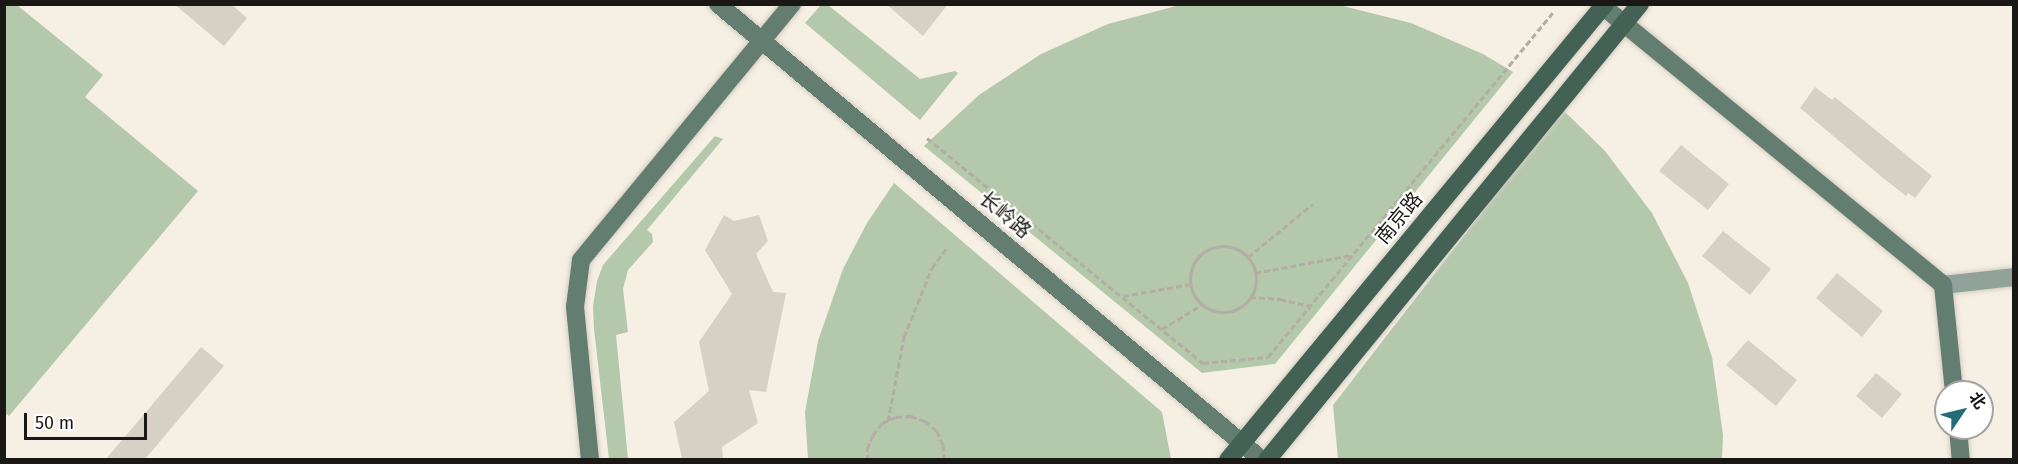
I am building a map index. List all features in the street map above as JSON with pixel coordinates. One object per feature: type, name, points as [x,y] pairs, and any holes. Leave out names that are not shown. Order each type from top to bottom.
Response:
[{"type":"main road","points":[[1267,459],[1640,4]]},
{"type":"main road","name":"南京路","points":[[1228,459],[1602,5]]},
{"type":"street","name":"长岭路","points":[[718,4],[1262,459]]},
{"type":"street","points":[[590,459],[576,307],[581,260],[792,4]]},
{"type":"street","points":[[1602,5],[1943,285],[1953,380]]},
{"type":"street","points":[[1943,285],[2013,278]]},
{"type":"street","points":[[1959,440],[1961,459]]},
{"type":"path","points":[[927,138],[1203,363],[1268,357],[1553,12]]},
{"type":"path","points":[[1248,257],[1313,204]]},
{"type":"path","points":[[888,421],[904,337],[932,268],[948,246]]},
{"type":"path","points":[[1226,246],[1238,249],[1248,257],[1255,273],[1256,282],[1250,297],[1234,310],[1221,312],[1203,304],[1198,300],[1191,284],[1194,264],[1202,254],[1213,247],[1226,246]]},
{"type":"path","points":[[1255,273],[1353,254]]},
{"type":"path","points":[[1123,296],[1191,284]]},
{"type":"path","points":[[1250,297],[1280,299],[1310,306]]},
{"type":"path","points":[[1162,329],[1203,304]]},
{"type":"path","points":[[868,459],[867,449],[873,435],[888,421],[896,417],[911,416],[926,421],[937,431],[943,445],[944,459]]},
{"type":"green space","points":[[4,5],[17,5],[103,75],[85,97],[198,191],[9,416],[4,412]]},
{"type":"green space","points":[[821,5],[828,5],[920,79],[955,71],[958,73],[920,120],[805,23]]},
{"type":"green space","points":[[1180,5],[1339,5],[1411,23],[1483,54],[1513,72],[1275,364],[1202,373],[924,146],[979,95],[1041,54],[1108,24]]},
{"type":"green space","points":[[1562,109],[1605,151],[1652,213],[1688,283],[1712,357],[1723,435],[1722,459],[1338,459],[1333,405]]},
{"type":"green space","points":[[715,136],[723,139],[647,230],[652,234],[653,242],[628,270],[623,289],[628,332],[616,335],[628,459],[609,459],[594,329],[593,306],[597,281],[603,265]]},
{"type":"green space","points":[[894,183],[1162,412],[1171,459],[808,459],[805,412],[818,341],[843,269],[867,223]]},
{"type":"building","points":[[174,4],[231,4],[247,18],[224,46]]},
{"type":"building","points":[[886,4],[948,4],[923,36]]},
{"type":"building","points":[[1815,87],[1832,100],[1835,97],[1932,176],[1915,198],[1908,193],[1906,196],[1883,178],[1800,108]]},
{"type":"building","points":[[1681,145],[1729,184],[1708,210],[1659,171]]},
{"type":"building","points":[[724,215],[734,221],[759,215],[768,241],[756,254],[773,292],[786,293],[766,392],[749,390],[758,423],[722,447],[723,459],[682,459],[674,422],[709,391],[699,342],[732,294],[705,250]]},
{"type":"building","points":[[1723,231],[1771,269],[1750,295],[1702,256]]},
{"type":"building","points":[[1837,273],[1883,311],[1862,337],[1816,298]]},
{"type":"building","points":[[1748,340],[1797,380],[1776,406],[1726,365]]},
{"type":"building","points":[[201,347],[224,366],[145,459],[106,459]]},
{"type":"building","points":[[1876,373],[1902,394],[1882,418],[1856,396]]}]
